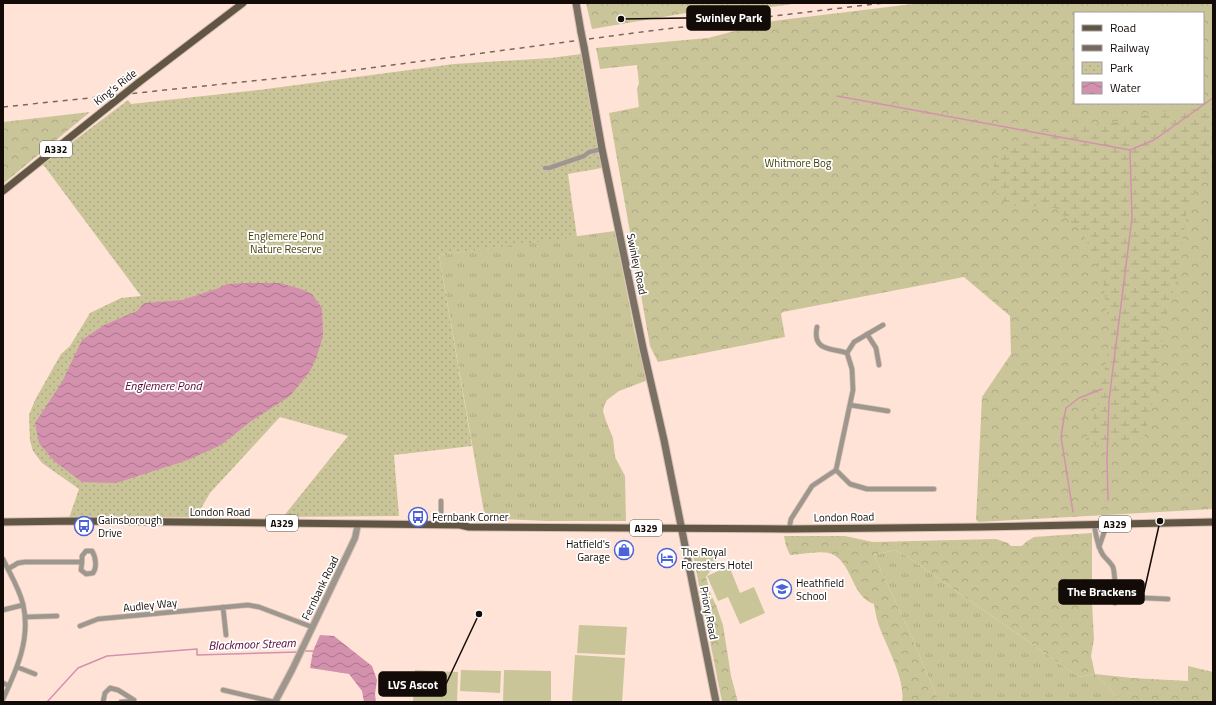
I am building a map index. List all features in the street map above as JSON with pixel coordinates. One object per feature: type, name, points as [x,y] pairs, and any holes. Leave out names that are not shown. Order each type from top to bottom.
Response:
[{"type":"main road","name":"King's Ride","points":[[3,191],[138,83],[243,3]]},
{"type":"main road","name":"Swinley Road","points":[[576,3],[602,149],[644,355],[664,440],[682,528]]},
{"type":"main road","name":"London Road","points":[[3,522],[78,521],[441,524],[476,526],[789,529],[1213,522]]},
{"type":"main road","name":"Priory Road","points":[[682,528],[716,702]]},
{"type":"street","points":[[545,168],[584,156],[589,152],[602,149]]},
{"type":"street","points":[[789,529],[791,519],[812,486],[836,470],[854,381],[847,353],[854,342],[883,325]]},
{"type":"street","points":[[817,327],[815,334],[821,346],[830,350],[847,353]]},
{"type":"street","points":[[867,334],[876,348],[879,365]]},
{"type":"street","points":[[850,405],[888,412]]},
{"type":"street","points":[[836,470],[850,484],[867,489],[934,489]]},
{"type":"street","points":[[441,501],[441,524]]},
{"type":"street","name":"Fernbank Road","points":[[274,702],[292,670],[355,538],[358,524]]},
{"type":"street","points":[[1094,524],[1099,548],[1113,566],[1117,593],[1115,603]]},
{"type":"street","points":[[1099,548],[1107,524]]},
{"type":"street","points":[[86,551],[92,551],[95,555],[95,571],[93,573],[86,574],[81,570],[82,562],[82,556],[86,551]]},
{"type":"street","points":[[3,559],[17,588],[23,605],[25,617],[23,649],[3,699]]},
{"type":"street","points":[[8,569],[20,563],[82,562]]},
{"type":"street","points":[[1117,593],[1121,597],[1168,599]]},
{"type":"street","points":[[3,610],[23,605]]},
{"type":"street","name":"Audley Way","points":[[80,626],[98,619],[248,605],[255,606],[312,627]]},
{"type":"street","points":[[223,607],[226,635]]},
{"type":"street","points":[[25,617],[57,616]]},
{"type":"street","points":[[17,667],[35,674]]},
{"type":"street","points":[[3,683],[9,686]]},
{"type":"street","points":[[103,702],[105,693],[110,688],[118,690],[135,701]]},
{"type":"street","points":[[223,690],[274,702]]},
{"type":"street","points":[[120,702],[135,701]]},
{"type":"green space","points":[[586,3],[800,3],[764,8],[728,6],[592,29]]},
{"type":"green space","name":"Whitmore Bog","points":[[921,3],[1213,3],[1213,509],[979,522],[976,520],[982,397],[1011,354],[1010,316],[964,277],[783,312],[781,314],[785,337],[658,362],[650,346],[609,113],[639,107],[637,65],[600,69],[596,48],[708,38],[773,21]]},
{"type":"green space","name":"Englemere Pond Nature Reserve","points":[[581,54],[602,168],[568,174],[577,237],[439,255],[472,446],[394,455],[399,516],[283,517],[348,436],[280,417],[210,493],[196,517],[69,518],[79,489],[42,463],[33,451],[30,441],[29,415],[35,400],[61,354],[70,346],[90,313],[121,298],[141,296],[42,165],[128,100],[131,104],[259,90],[454,64],[551,58]]},
{"type":"green space","points":[[1213,108],[1213,166],[1188,204],[1177,277],[1163,329],[1160,372],[1144,438],[1110,445],[1084,446],[1101,394],[1110,337],[1102,274],[1082,232],[1055,208],[1006,205],[988,184],[996,159],[1045,131],[1123,121],[1156,112]]},
{"type":"green space","points":[[90,112],[3,184],[3,122]]},
{"type":"green space","points":[[615,231],[635,334],[648,380],[619,391],[607,400],[603,411],[613,438],[615,457],[625,476],[626,521],[546,521],[485,518],[439,255]]},
{"type":"green space","points":[[1092,533],[1092,603],[1094,639],[1091,656],[1095,674],[1079,677],[908,557],[895,550],[874,555],[910,633],[939,702],[902,702],[901,683],[898,672],[878,623],[874,604],[861,595],[845,566],[834,555],[819,552],[790,555],[784,536],[845,536],[873,542],[996,539],[1008,543],[1011,546],[1022,546],[1034,537]]},
{"type":"green space","points":[[895,550],[908,557],[1079,677],[1095,674],[1122,702],[939,702],[910,633],[874,555]]},
{"type":"green space","points":[[708,553],[717,559],[716,563],[706,577],[711,595],[723,625],[731,676],[738,702],[722,702],[693,555]]},
{"type":"green space","points":[[729,566],[740,593],[754,587],[765,613],[740,624],[728,597],[718,601],[707,576]]},
{"type":"green space","points":[[579,625],[627,627],[625,655],[577,653]]},
{"type":"green space","points":[[575,655],[625,658],[622,702],[572,702]]},
{"type":"green space","points":[[1188,666],[1213,672],[1213,702],[1122,702],[1095,674],[1132,678],[1188,681]]},
{"type":"green space","points":[[415,670],[458,672],[457,702],[413,702]]},
{"type":"green space","points":[[461,670],[501,671],[500,693],[460,691]]},
{"type":"green space","points":[[504,670],[551,671],[551,702],[503,702]]},
{"type":"water","name":"Englemere Pond","points":[[280,283],[301,289],[312,294],[322,308],[323,336],[316,359],[310,371],[290,396],[250,422],[221,445],[188,460],[116,483],[82,482],[54,461],[39,443],[35,423],[62,382],[82,340],[104,325],[137,311],[144,303],[182,300],[227,284]]},
{"type":"water","points":[[320,635],[334,636],[372,666],[377,680],[375,694],[376,702],[364,702],[362,691],[349,674],[310,668],[313,651]]},
{"type":"waterway","points":[[837,96],[1130,150],[1154,140],[1213,98]]},
{"type":"waterway","points":[[1108,500],[1107,458],[1109,400],[1132,218],[1130,151]]},
{"type":"waterway","points":[[1073,512],[1061,437],[1066,408],[1079,398],[1102,389]]},
{"type":"waterway","name":"Blackmoor Stream","points":[[47,702],[78,668],[107,656],[197,649],[197,655],[298,652]]},
{"type":"waterway","name":"Blackmoor Stream","points":[[304,651],[313,651]]},
{"type":"railway","points":[[3,107],[347,71],[649,31],[883,3]]},
{"type":"place","name":"Swinley Park","points":[[621,19]]},
{"type":"place","name":"Fernbank Corner","points":[[418,517]]},
{"type":"place","name":"The Brackens","points":[[1160,521]]},
{"type":"place","name":"Gainsborough Drive","points":[[84,526]]},
{"type":"place","name":"Hatfield's Garage","points":[[624,550]]},
{"type":"place","name":"The Royal Foresters Hotel","points":[[667,558]]},
{"type":"place","name":"Heathfield School","points":[[782,589]]},
{"type":"place","name":"LVS Ascot","points":[[479,614]]}]
